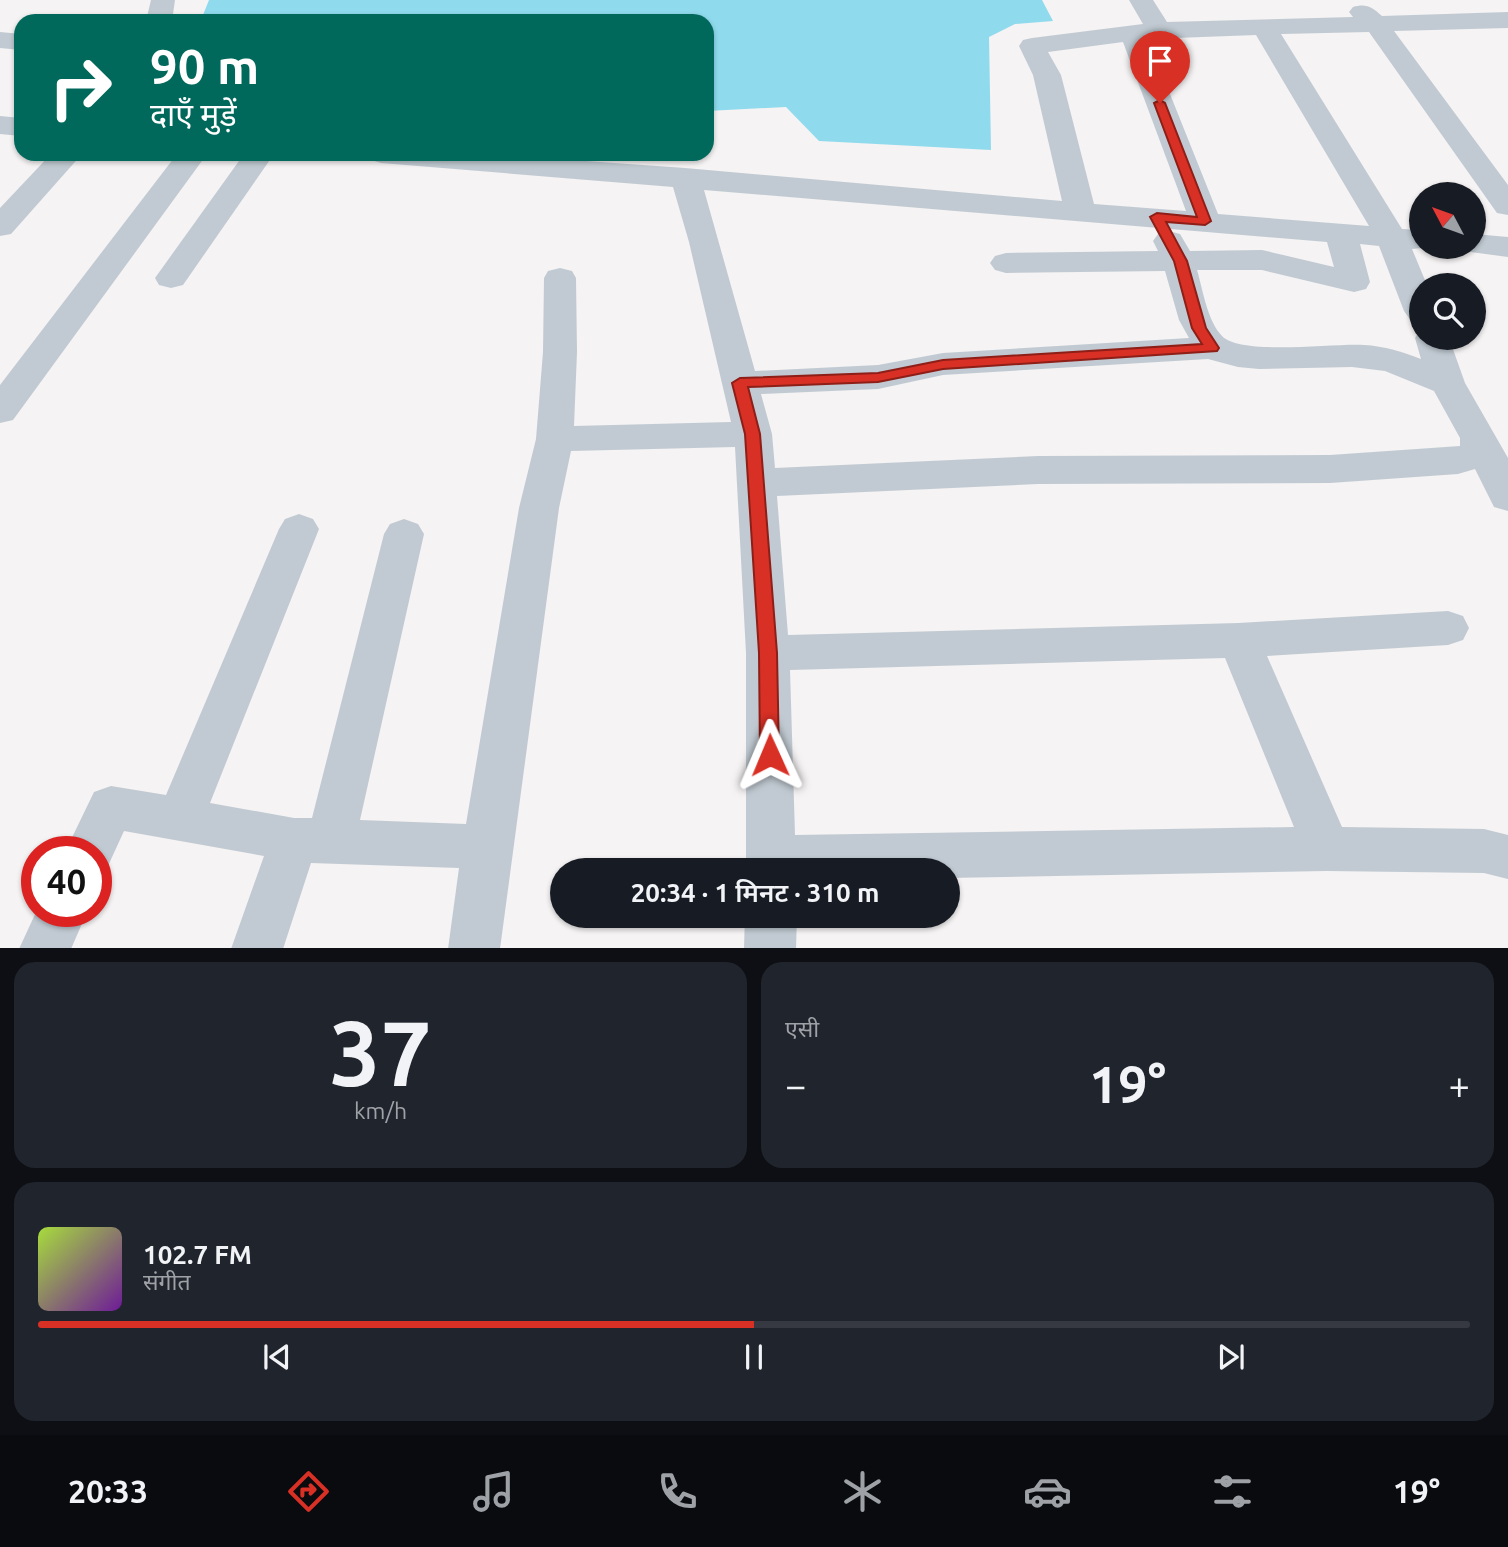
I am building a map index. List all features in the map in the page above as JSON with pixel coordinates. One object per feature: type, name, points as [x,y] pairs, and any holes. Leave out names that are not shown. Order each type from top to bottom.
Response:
[{"type":"street","points":[[1141,0],[1146,31],[1205,221]]},
{"type":"street","points":[[1204,0],[1224,29]]},
{"type":"street","points":[[1352,0],[1377,25],[1508,206]]},
{"type":"street","points":[[1080,211],[1047,75],[1032,46],[1146,31],[1377,25],[1497,27]]},
{"type":"street","points":[[1265,29],[1406,238],[1412,273]]},
{"type":"street","points":[[4,218],[60,161]]},
{"type":"street","points":[[0,411],[187,161]]},
{"type":"street","points":[[171,278],[254,161]]},
{"type":"street","points":[[473,161],[1406,238]]},
{"type":"street","points":[[685,177],[705,242],[753,434],[768,653],[771,858]]},
{"type":"street","points":[[1157,217],[1180,261],[1199,328],[1212,348]]},
{"type":"street","points":[[1341,233],[1354,282]]},
{"type":"street","points":[[1486,245],[1508,247]]},
{"type":"street","points":[[1006,263],[1262,260],[1354,282],[1409,301]]},
{"type":"street","points":[[474,948],[539,508],[555,439],[560,352],[560,278]]},
{"type":"street","points":[[740,383],[878,377],[943,364],[1212,348],[1246,358],[1365,355],[1395,361],[1447,383]]},
{"type":"street","points":[[1436,350],[1447,383],[1479,438],[1508,497]]},
{"type":"street","points":[[555,439],[753,434]]},
{"type":"street","points":[[755,483],[1038,470],[1330,469],[1432,463],[1458,461],[1478,454],[1479,438]]},
{"type":"street","points":[[180,819],[299,529]]},
{"type":"street","points":[[257,948],[312,841],[404,534]]},
{"type":"street","points":[[768,653],[1239,640],[1448,628]]},
{"type":"street","points":[[1239,640],[1327,849]]},
{"type":"street","points":[[97,836],[111,807],[312,841],[487,847]]},
{"type":"street","points":[[960,859],[1327,849],[1484,851],[1508,857]]},
{"type":"street","points":[[45,948],[55,927]]},
{"type":"street","points":[[770,948],[771,928]]},
{"type":"water","points":[[209,0],[1042,0],[1053,21],[1015,24],[989,37],[991,150],[819,141],[786,107],[714,111],[714,14],[203,14]]},
{"type":"route","points":[[770,755],[768,653],[753,434],[740,383],[878,377],[943,364],[1212,348],[1199,328],[1180,261],[1157,217],[1205,221],[1160,103]]}]
